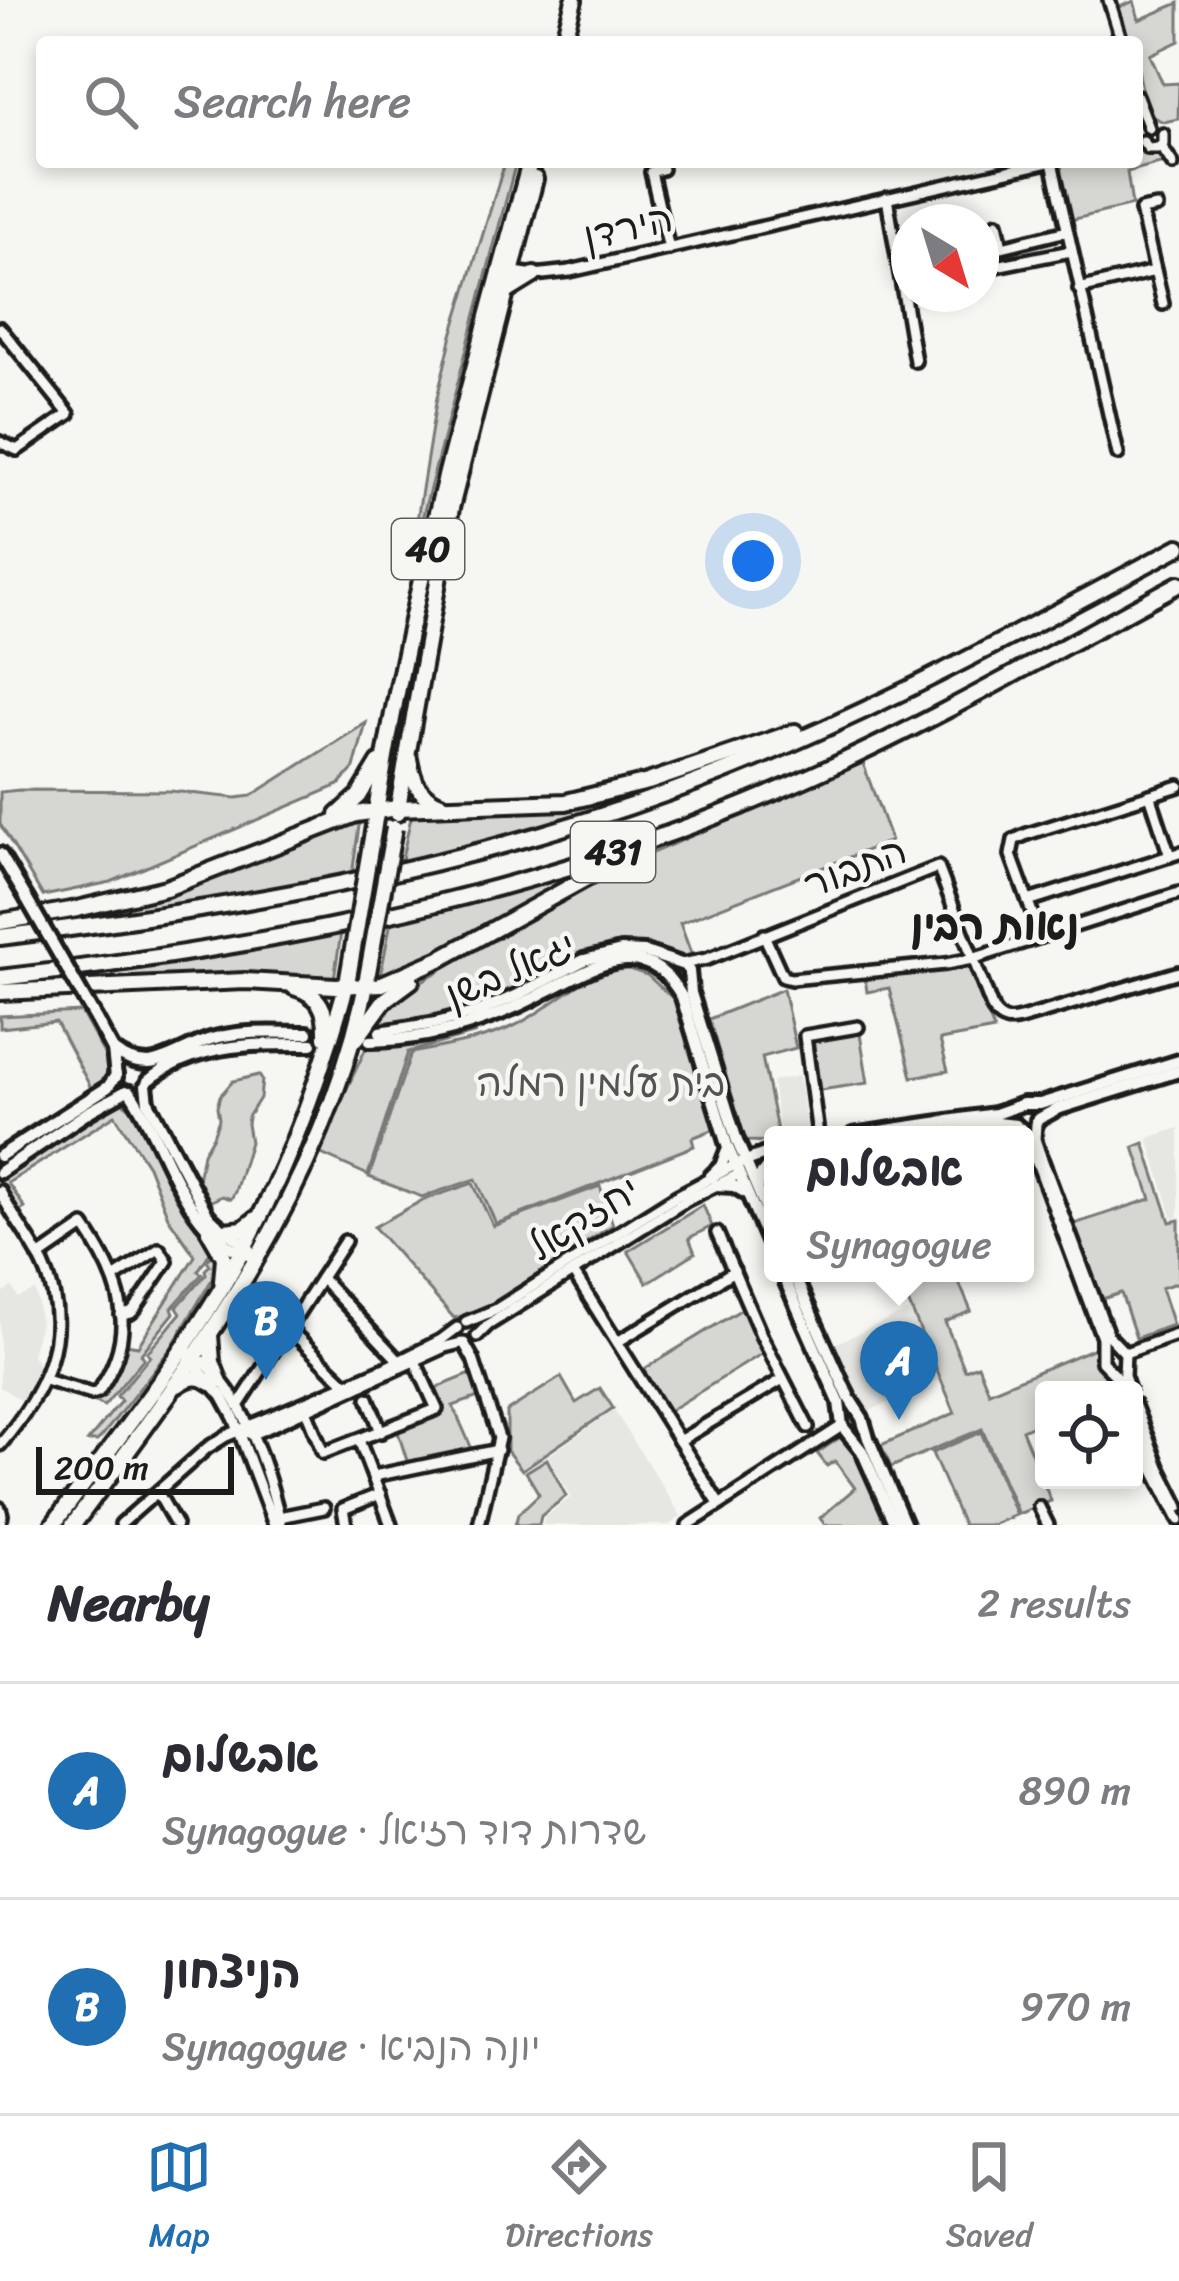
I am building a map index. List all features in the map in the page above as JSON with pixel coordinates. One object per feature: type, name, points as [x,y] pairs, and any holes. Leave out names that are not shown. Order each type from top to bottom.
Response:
[{"type":"highway","points":[[568,36],[577,0]]},
{"type":"highway","name":"40","points":[[53,1525],[210,1335],[295,1143],[324,1063],[347,982],[394,706],[434,520],[506,271],[529,168]]},
{"type":"highway","name":"40","points":[[73,1525],[174,1388],[219,1293],[307,1159],[348,1053],[366,982],[451,508],[506,271],[515,256],[537,168]]},
{"type":"highway","points":[[515,256],[535,275]]},
{"type":"highway","points":[[504,294],[535,275]]},
{"type":"highway","name":"431","points":[[0,937],[219,907],[438,863],[593,818],[754,759],[895,695],[1179,547]]},
{"type":"highway","name":"431","points":[[0,978],[218,949],[403,913],[606,855],[771,794],[895,736],[1179,584]]},
{"type":"highway","points":[[0,922],[148,893],[311,830],[376,811],[566,802],[614,791],[895,695]]},
{"type":"highway","points":[[311,830],[343,812],[367,786],[382,754],[394,706]]},
{"type":"highway","points":[[407,747],[413,779],[428,798],[449,806],[484,806]]},
{"type":"highway","points":[[0,992],[187,982],[382,984],[627,855],[771,794]]},
{"type":"highway","points":[[348,1053],[391,995],[490,931]]},
{"type":"highway","points":[[272,981],[303,990],[322,1004],[327,1021],[324,1063]]},
{"type":"highway","points":[[219,1293],[225,1261],[217,1231],[243,1229],[264,1211]]},
{"type":"highway","points":[[174,1388],[189,1378],[215,1381],[210,1335]]},
{"type":"main road","points":[[0,854],[113,1050],[118,1084],[128,1092],[196,1214],[248,1252]]},
{"type":"main road","name":"יגאל בשן","points":[[671,979],[644,962],[610,962],[479,1021],[392,1040],[375,1037],[476,1012],[609,952],[645,952],[685,970]]},
{"type":"main road","points":[[764,1212],[753,1194],[713,1181],[732,1142],[685,970],[670,969],[671,979],[685,1004],[732,1142],[753,1194],[764,1226]]},
{"type":"main road","points":[[0,1172],[90,1111],[139,1091],[176,1064],[218,1048],[310,1039],[223,1036],[143,1063],[113,1050]]},
{"type":"main road","points":[[0,1156],[106,1088],[121,1064],[129,1060]]},
{"type":"main road","points":[[914,1126],[1040,1104],[1179,1061]]},
{"type":"main road","points":[[143,1063],[148,1071],[148,1102],[217,1231]]},
{"type":"main road","points":[[1032,1126],[1057,1109],[1179,1071]]},
{"type":"main road","points":[[1023,1105],[1036,1111],[1036,1122]]},
{"type":"main road","points":[[1018,1126],[1013,1117],[1023,1105]]},
{"type":"main road","points":[[983,1126],[1018,1126]]},
{"type":"main road","points":[[732,1142],[746,1150],[764,1151]]},
{"type":"main road","points":[[742,1168],[764,1156]]},
{"type":"main road","points":[[742,1168],[764,1163]]},
{"type":"main road","points":[[753,1194],[764,1171]]},
{"type":"main road","points":[[786,1282],[844,1424],[862,1451],[895,1525]]},
{"type":"main road","points":[[798,1282],[905,1525]]},
{"type":"main road","points":[[844,1424],[850,1411],[860,1416]]},
{"type":"main road","points":[[844,1424],[858,1430],[860,1416]]},
{"type":"street","points":[[1109,0],[1120,36]]},
{"type":"street","points":[[1143,112],[1149,128]]},
{"type":"street","points":[[1143,144],[1148,148],[1179,127]]},
{"type":"street","points":[[1149,128],[1159,129],[1173,164]]},
{"type":"street","points":[[1143,134],[1149,128]]},
{"type":"street","name":"הירדן","points":[[506,271],[535,275],[570,271],[1023,168]]},
{"type":"street","points":[[1051,168],[1118,454]]},
{"type":"street","points":[[662,170],[651,172],[669,248]]},
{"type":"street","points":[[887,198],[915,361]]},
{"type":"street","points":[[1157,207],[1141,210],[1163,304]]},
{"type":"street","points":[[999,235],[1001,247],[1067,232]]},
{"type":"street","points":[[999,265],[1071,251]]},
{"type":"street","points":[[1079,289],[1155,271]]},
{"type":"street","points":[[0,328],[69,415],[17,450],[0,442]]},
{"type":"street","points":[[1041,937],[1011,855],[1017,838],[1179,786]]},
{"type":"street","points":[[1028,901],[1174,854],[1150,795]]},
{"type":"street","name":"התבור","points":[[685,970],[938,867],[994,1010],[1008,1022],[1179,972]]},
{"type":"street","points":[[764,934],[783,976],[791,979],[946,964],[1179,893]]},
{"type":"street","points":[[817,1126],[805,1036],[858,1027]]},
{"type":"street","points":[[1036,1122],[1039,1150],[1108,1335],[1124,1358],[1125,1381]]},
{"type":"street","points":[[1034,1159],[1102,1337],[1102,1362],[1118,1381]]},
{"type":"street","name":"יחזקאל","points":[[247,1430],[441,1340],[742,1168]]},
{"type":"street","points":[[1034,1176],[1041,1173]]},
{"type":"street","name":"יחזקאל","points":[[462,1343],[713,1181]]},
{"type":"street","points":[[0,1445],[32,1406],[45,1380],[55,1319],[50,1283],[39,1256],[2,1198]]},
{"type":"street","points":[[39,1256],[84,1226],[115,1276],[121,1315],[117,1357],[98,1392],[45,1380]]},
{"type":"street","points":[[717,1233],[808,1427]]},
{"type":"street","points":[[238,1406],[345,1241]]},
{"type":"street","points":[[115,1276],[160,1249],[167,1265],[135,1309],[121,1315]]},
{"type":"street","points":[[619,1341],[734,1271]]},
{"type":"street","points":[[573,1272],[718,1504]]},
{"type":"street","points":[[320,1278],[399,1361]]},
{"type":"street","points":[[476,1369],[475,1326],[461,1325],[457,1338],[476,1369],[497,1425],[497,1453],[479,1525]]},
{"type":"street","points":[[288,1328],[347,1385]]},
{"type":"street","points":[[1109,1369],[1179,1334]]},
{"type":"street","points":[[121,1524],[226,1436],[306,1411],[462,1343]]},
{"type":"street","points":[[1104,1349],[1116,1345]]},
{"type":"street","points":[[190,1355],[238,1406],[278,1522],[324,1508]]},
{"type":"street","points":[[306,1411],[323,1453],[437,1409],[415,1361]]},
{"type":"street","points":[[680,1441],[783,1379]]},
{"type":"street","points":[[215,1381],[234,1418],[247,1430]]},
{"type":"street","points":[[368,1398],[381,1432]]},
{"type":"street","points":[[226,1436],[234,1418]]},
{"type":"street","points":[[688,1525],[844,1424]]},
{"type":"street","points":[[1143,1427],[1179,1507]]},
{"type":"street","points":[[359,1440],[391,1525]]},
{"type":"street","points":[[1143,1445],[1179,1520]]},
{"type":"street","points":[[374,1476],[497,1453]]},
{"type":"street","points":[[158,1493],[176,1525]]},
{"type":"street","points":[[346,1525],[343,1509],[380,1494]]},
{"type":"street","points":[[1040,1507],[1048,1525]]},
{"type":"street","points":[[0,1508],[0,1522]]},
{"type":"shaded area","points":[[799,1076],[807,1126],[779,1126],[772,1081]]},
{"type":"shaded area","points":[[1179,1128],[1179,1217],[1173,1219],[1148,1138]]},
{"type":"shaded area","points":[[12,1286],[18,1298],[35,1290],[40,1323],[32,1355],[41,1368],[24,1402],[0,1387],[0,1291],[3,1294]]},
{"type":"shaded area","points":[[910,1310],[940,1379],[865,1413],[835,1344]]},
{"type":"shaded area","points":[[614,1410],[681,1516],[669,1525],[543,1525],[545,1517],[571,1497],[548,1456]]},
{"type":"green space","points":[[1134,1],[1139,20],[1179,3],[1179,41],[1150,55],[1163,84],[1179,83],[1178,119],[1164,122],[1153,117],[1143,89],[1143,36],[1125,36],[1117,8]]},
{"type":"green space","points":[[1143,150],[1157,153],[1164,162],[1143,168]]},
{"type":"green space","points":[[503,168],[514,168],[410,564],[436,402]]},
{"type":"green space","points":[[1059,168],[1142,168],[1127,172],[1132,205],[1071,220]]},
{"type":"green space","points":[[366,723],[354,768],[339,785],[111,882],[43,896],[0,824],[0,792],[171,791],[251,796]]},
{"type":"green space","points":[[863,763],[891,841],[680,923],[692,956],[599,951],[493,1002],[432,1019],[369,1028],[407,990],[598,876]]},
{"type":"green space","points":[[673,778],[674,786],[400,867],[412,813],[557,808]]},
{"type":"green space","points":[[360,819],[352,875],[9,930],[83,912]]},
{"type":"green space","points":[[584,865],[590,870],[407,970],[380,978],[391,921]]},
{"type":"green space","points":[[341,933],[334,979],[142,977],[0,988],[0,982],[174,963]]},
{"type":"green space","points":[[969,968],[994,1030],[940,1040],[948,1071],[912,1077],[889,988],[867,992],[865,978]]},
{"type":"green space","name":"בית עלמין רמלה","points":[[629,969],[647,975],[679,1004],[717,1128],[692,1138],[694,1146],[496,1224],[476,1179],[422,1197],[369,1177],[411,1053],[500,1032],[597,976]]},
{"type":"green space","points":[[783,989],[796,1048],[762,1057],[776,1126],[764,1126],[764,1142],[748,1141],[743,1134],[709,1019]]},
{"type":"green space","points":[[81,1012],[109,1063],[106,1078],[92,1090],[56,1022],[0,1028],[0,1016]]},
{"type":"green space","points":[[477,1033],[408,1052],[368,1175],[317,1152],[365,1050]]},
{"type":"green space","points":[[860,1034],[868,1083],[820,1090],[813,1041]]},
{"type":"green space","points":[[259,1075],[260,1098],[248,1117],[250,1142],[235,1192],[231,1199],[222,1196],[212,1201],[211,1209],[194,1178],[198,1180],[203,1153],[219,1119],[220,1096],[233,1081]]},
{"type":"green space","points":[[122,1102],[132,1109],[211,1251],[198,1271],[202,1274],[172,1308],[174,1313],[141,1354],[144,1358],[104,1406],[91,1400],[106,1389],[126,1344],[138,1346],[195,1256],[168,1217],[148,1166],[115,1115],[8,1183],[25,1208],[17,1213],[0,1177]]},
{"type":"green space","points":[[1144,1143],[1170,1222],[1179,1220],[1179,1282],[1161,1288],[1173,1325],[1136,1338],[1121,1293],[1099,1300],[1074,1224],[1151,1199],[1134,1147]]},
{"type":"green space","points":[[473,1183],[493,1226],[600,1186],[613,1225],[480,1312],[454,1318],[374,1227],[423,1200]]},
{"type":"green space","points":[[703,1205],[712,1226],[689,1238],[695,1253],[647,1283],[628,1251]]},
{"type":"green space","points":[[213,1255],[217,1271],[171,1348],[103,1435],[88,1441],[121,1401],[117,1396],[150,1356],[147,1352],[181,1313],[177,1307],[206,1274],[207,1260]]},
{"type":"green space","points":[[900,1282],[959,1282],[971,1311],[945,1322],[965,1370],[978,1365],[989,1392],[1099,1346],[1111,1375],[1097,1381],[1035,1381],[1035,1424],[1022,1430],[1035,1462],[1035,1489],[1046,1489],[1051,1501],[1018,1514],[982,1429],[891,1467],[881,1445],[955,1413]]},
{"type":"green space","points":[[742,1309],[763,1353],[667,1412],[641,1371]]},
{"type":"green space","points":[[473,1373],[481,1396],[453,1406],[472,1449],[408,1464],[397,1429],[441,1411],[431,1390]]},
{"type":"green space","points":[[561,1377],[576,1403],[600,1388],[613,1408],[522,1470],[507,1451],[507,1411]]},
{"type":"green space","points":[[981,1432],[1016,1515],[992,1525],[963,1525],[932,1453]]},
{"type":"green space","points":[[842,1436],[854,1447],[886,1525],[825,1525],[820,1518],[855,1488],[835,1461],[827,1466],[817,1453]]},
{"type":"green space","points":[[547,1459],[566,1496],[541,1516],[539,1525],[515,1525],[518,1514],[539,1494],[526,1472]]},
{"type":"tunnel","points":[[308,1033],[380,1032]]},
{"type":"tunnel","points":[[312,1044],[357,1042]]},
{"type":"place","name":"הניצחון","points":[[266,1380]]},
{"type":"place","name":"אבשלום","points":[[899,1420]]},
{"type":"district","name":"נאות רבין","points":[[995,925]]}]
